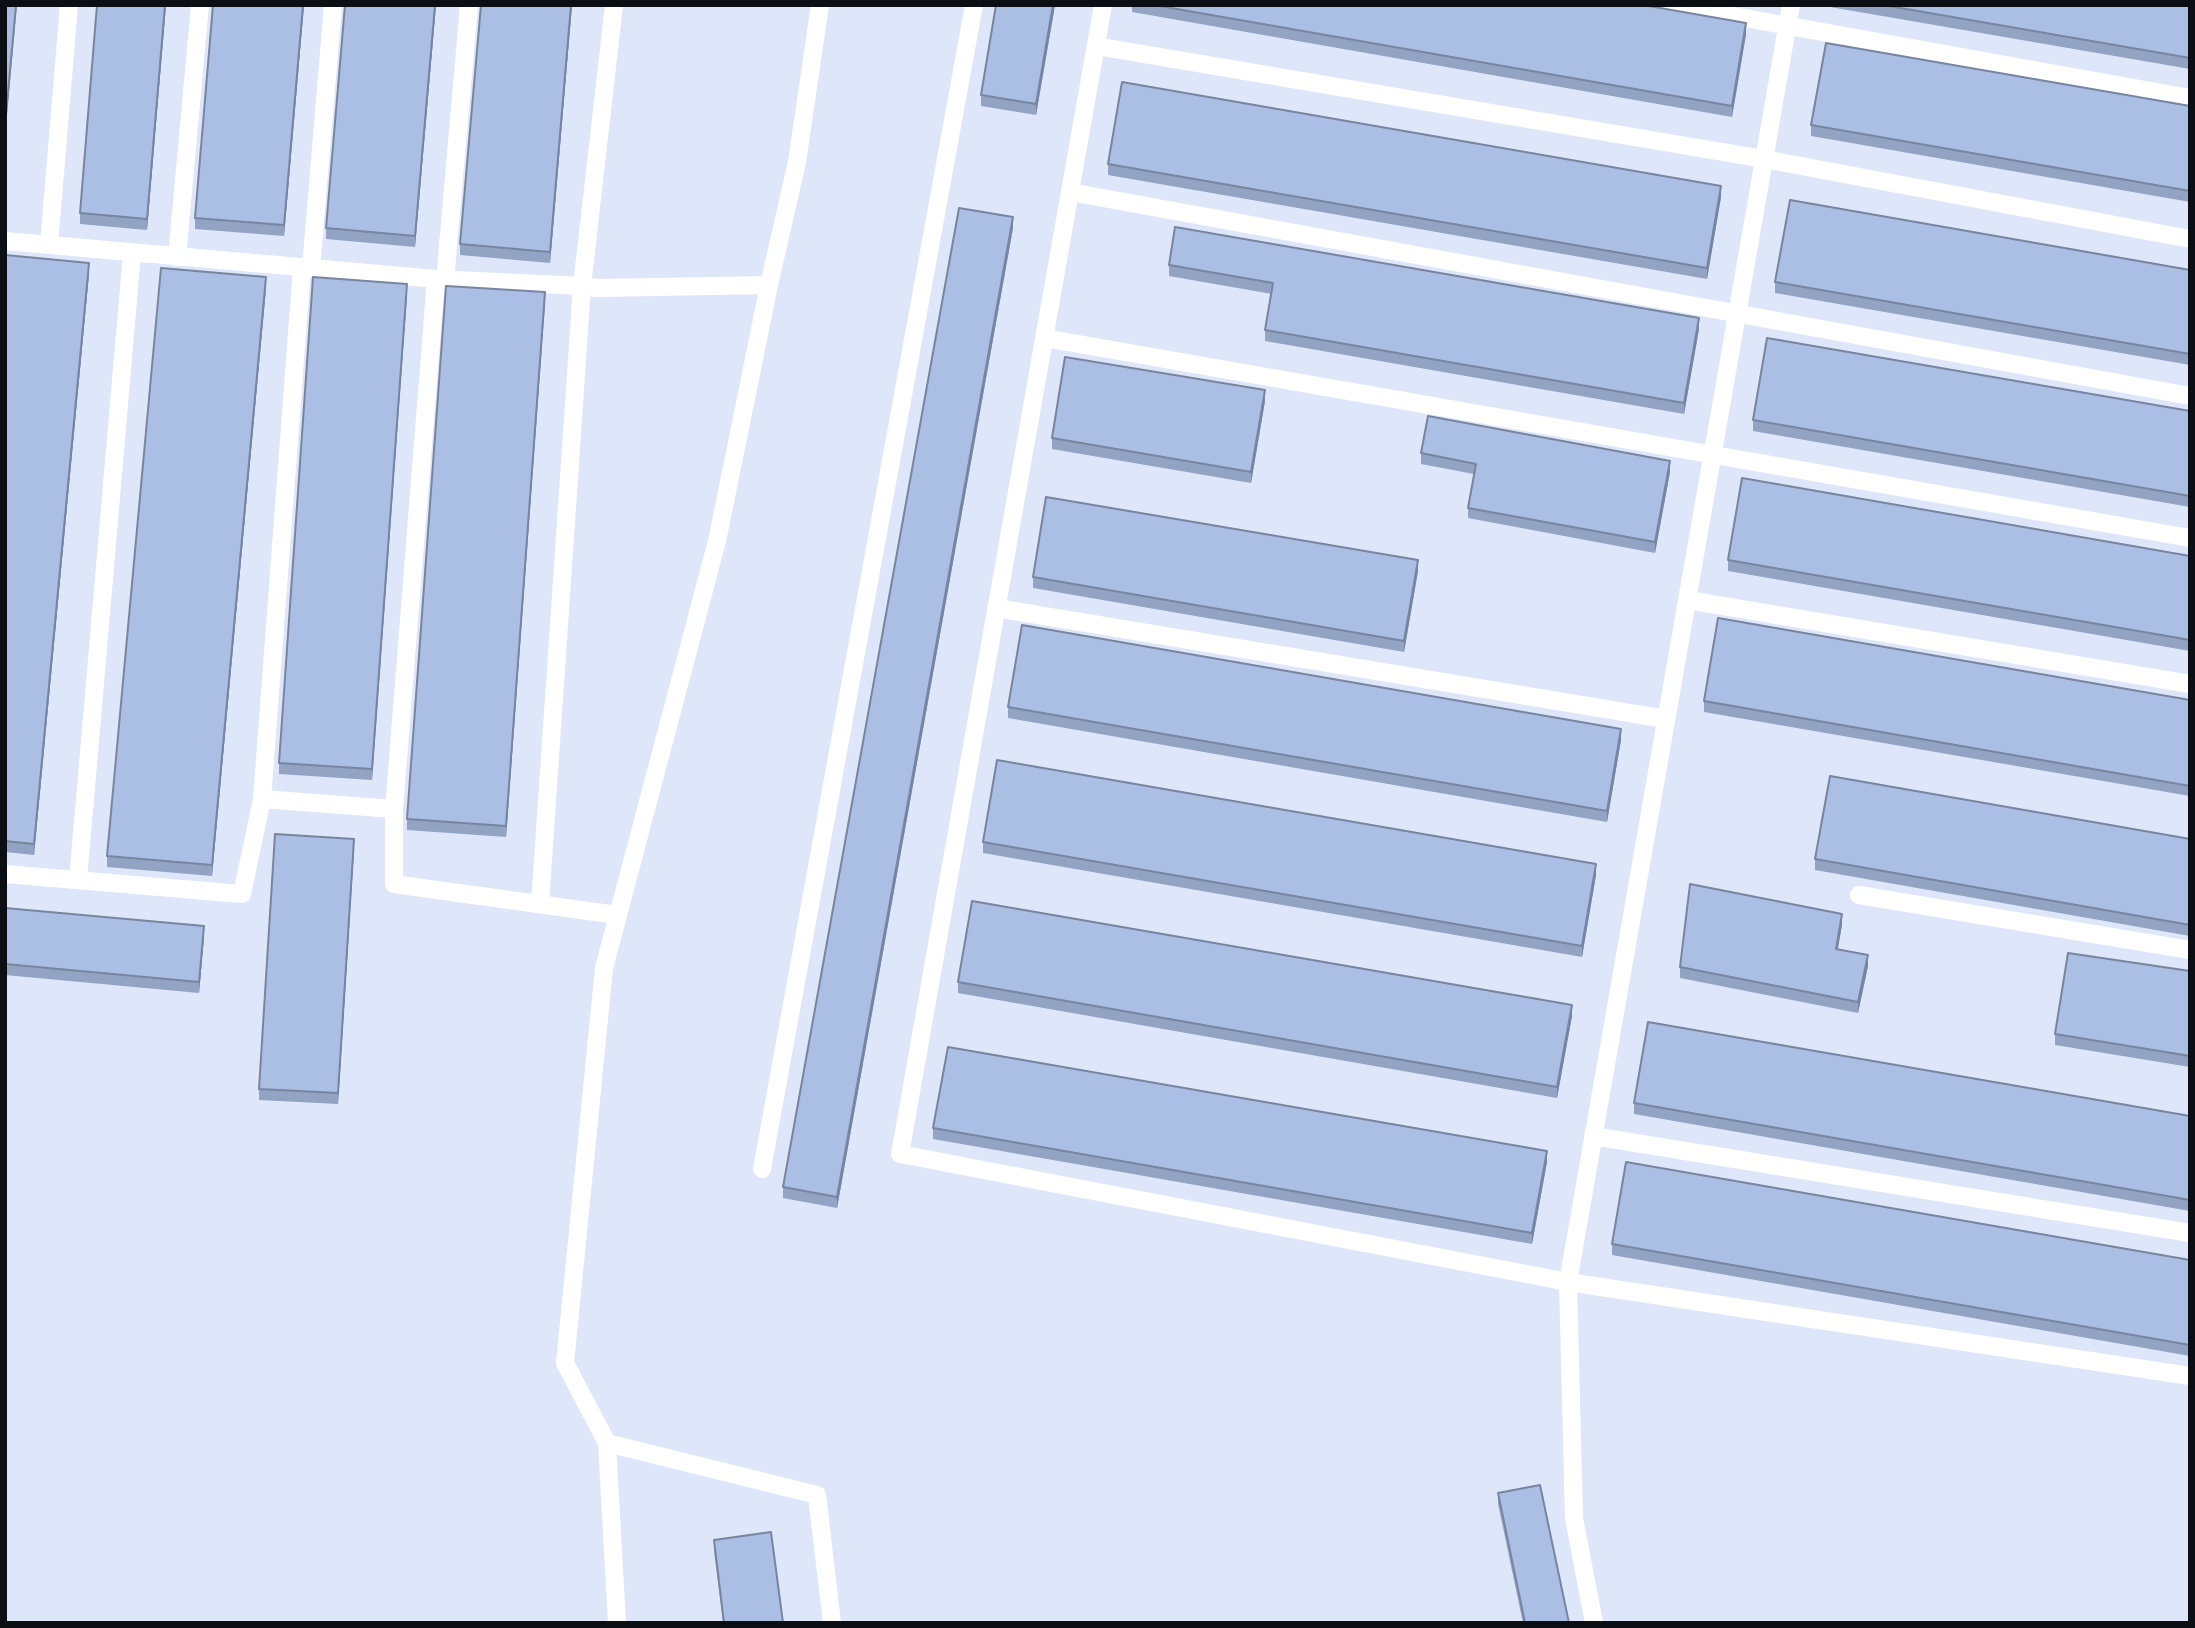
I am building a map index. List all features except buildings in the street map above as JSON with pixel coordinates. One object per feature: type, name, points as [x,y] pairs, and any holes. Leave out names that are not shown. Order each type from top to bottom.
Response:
[{"type":"lane","points":[[49,245],[69,5]]},
{"type":"lane","points":[[177,257],[200,5]]},
{"type":"lane","points":[[5,874],[242,894],[262,799],[307,268],[334,5]]},
{"type":"lane","points":[[469,5],[441,279],[394,809],[394,884],[617,915]]},
{"type":"lane","points":[[540,904],[582,286],[614,5]]},
{"type":"lane","points":[[617,1623],[607,1443],[565,1363],[604,968],[717,541],[797,162],[820,5]]},
{"type":"lane","points":[[762,1169],[974,5]]},
{"type":"lane","points":[[1103,5],[900,1154],[1568,1282],[2190,1376]]},
{"type":"lane","points":[[1672,5],[2190,98]]},
{"type":"lane","points":[[1594,1623],[1574,1518],[1568,1282],[1791,5]]},
{"type":"lane","points":[[1096,46],[1764,159],[2190,239]]},
{"type":"lane","points":[[1070,192],[2190,396]]},
{"type":"lane","points":[[5,241],[441,279],[597,288],[769,285]]},
{"type":"lane","points":[[78,880],[132,253]]},
{"type":"lane","points":[[1044,338],[2190,538]]},
{"type":"lane","points":[[1687,600],[2190,684]]},
{"type":"lane","points":[[996,608],[1666,719]]},
{"type":"lane","points":[[262,799],[394,809]]},
{"type":"lane","points":[[1859,895],[2190,950]]},
{"type":"lane","points":[[1593,1136],[2190,1233]]},
{"type":"lane","points":[[607,1443],[817,1495],[832,1623]]}]
